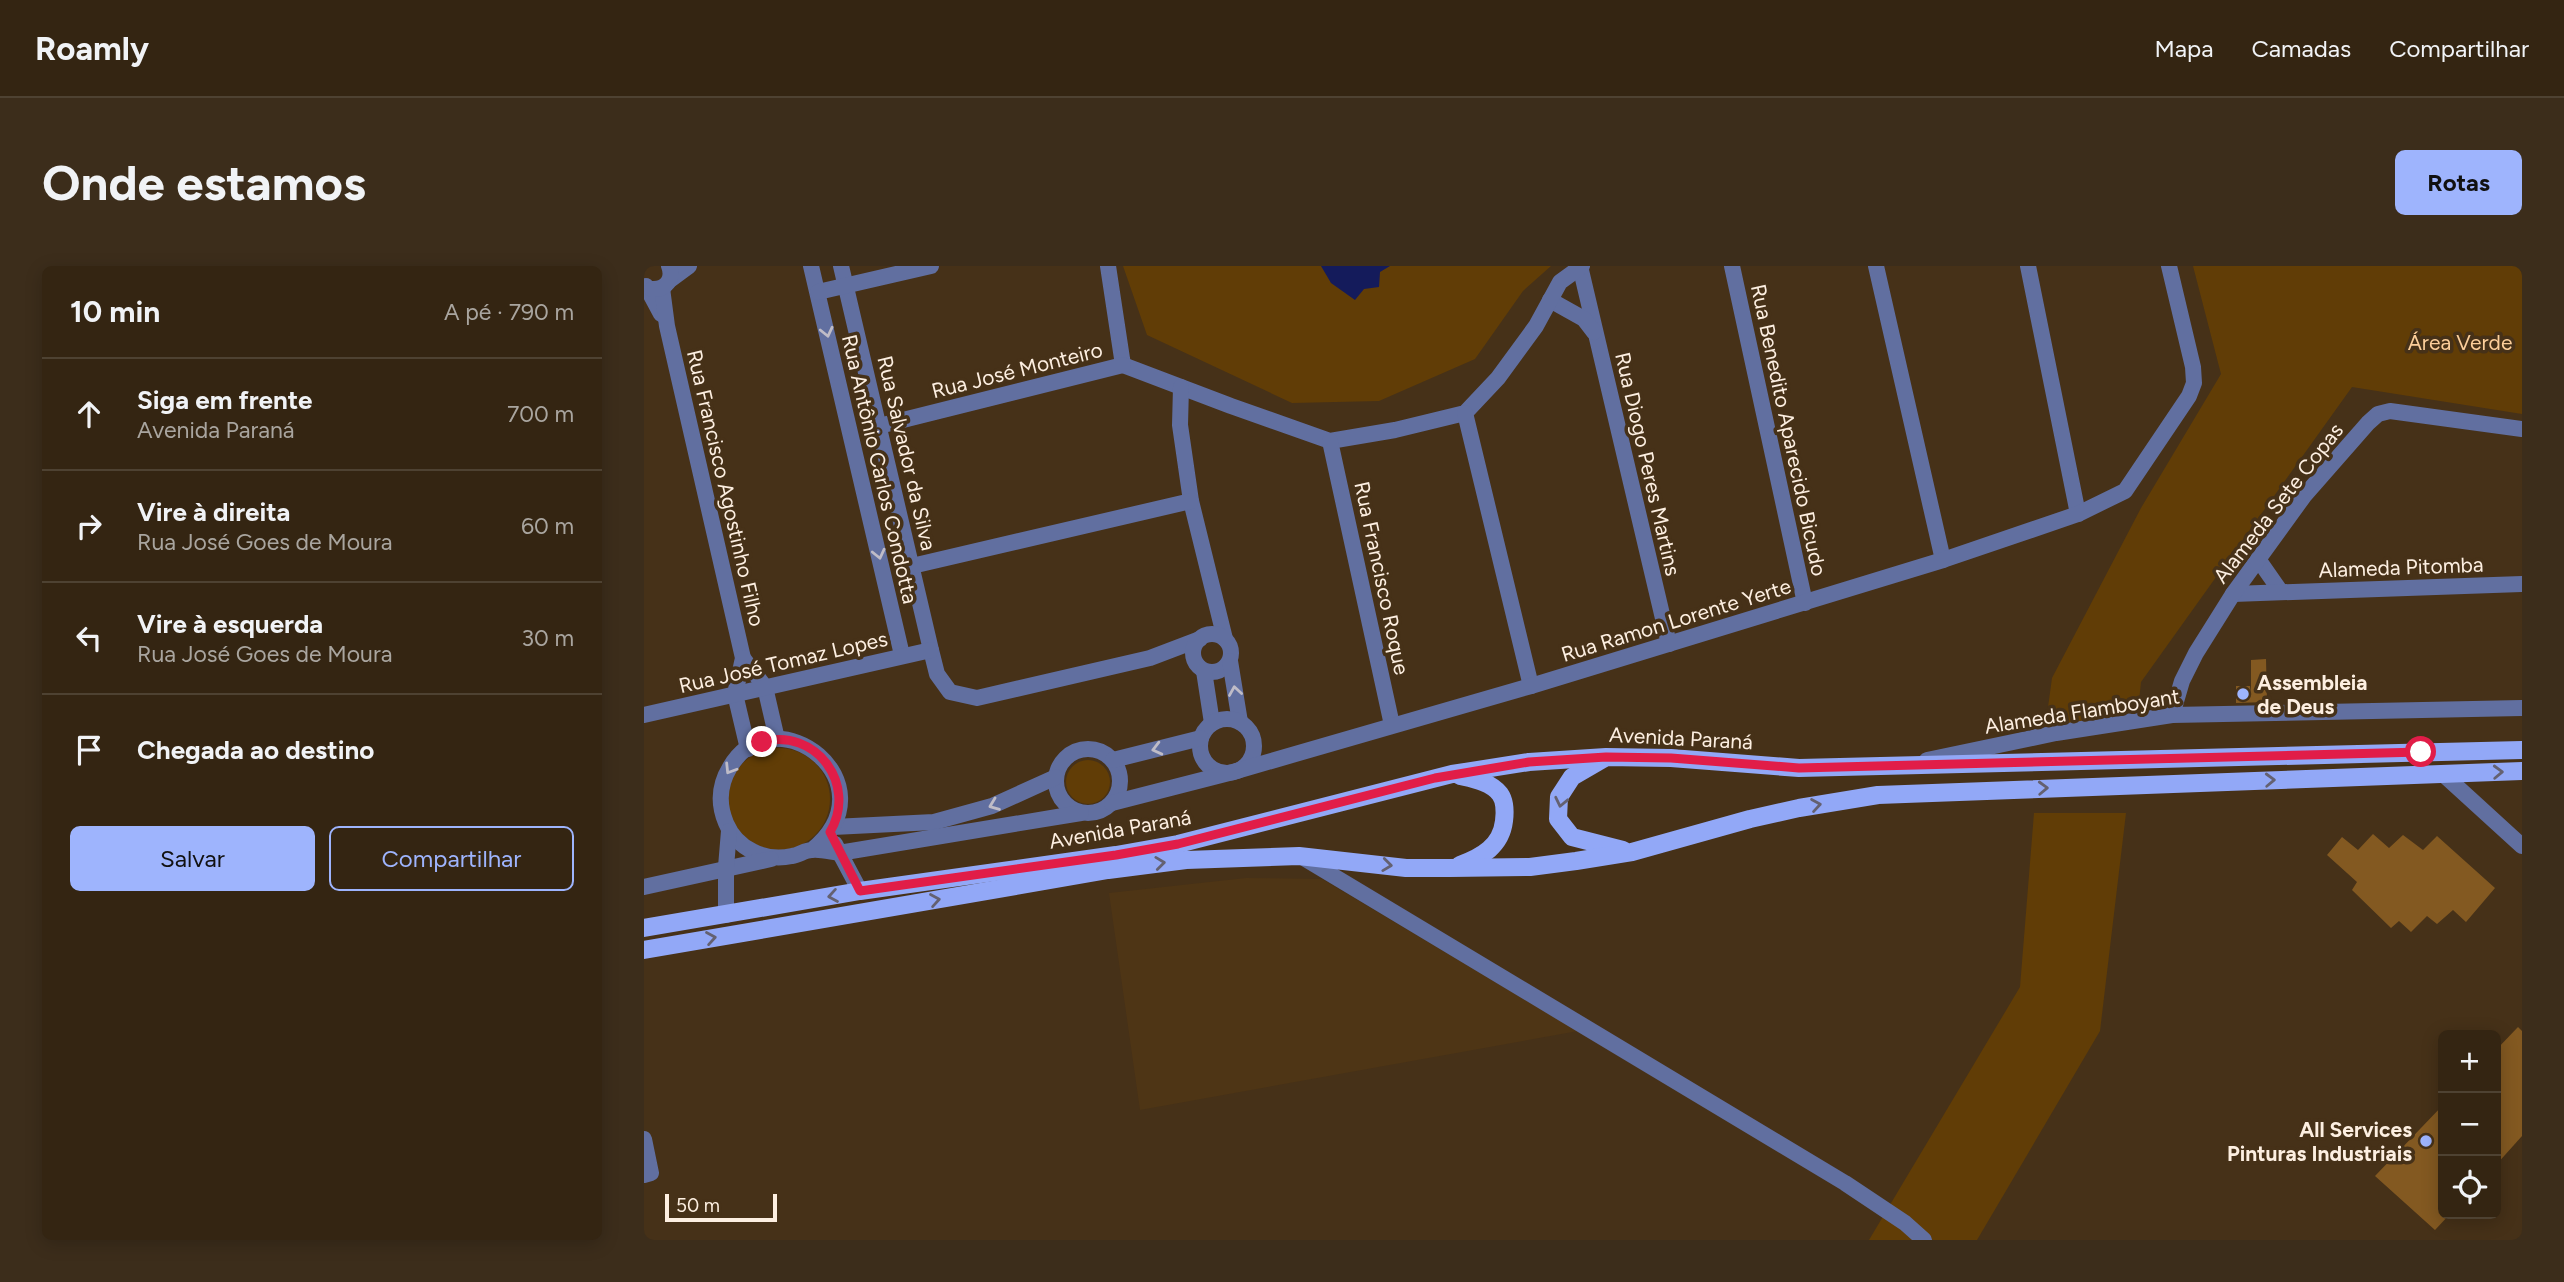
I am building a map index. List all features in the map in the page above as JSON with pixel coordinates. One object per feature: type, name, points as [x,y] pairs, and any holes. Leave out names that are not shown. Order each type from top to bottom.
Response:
[{"type":"main road","name":"Avenida Paraná","points":[[644,928],[860,891],[1178,844],[1452,774],[1529,762],[1606,757],[1671,758],[1799,768],[2522,750]]},
{"type":"main road","points":[[1606,757],[1572,777],[1559,797],[1558,819],[1572,837],[1632,852]]},
{"type":"main road","name":"Avenida Paraná","points":[[644,950],[1108,870],[1186,860],[1300,856],[1406,868],[1530,867],[1632,852],[1749,819],[1878,795],[2522,771]]},
{"type":"main road","points":[[1450,868],[1474,860],[1492,849],[1503,832],[1505,812],[1500,794],[1486,783],[1452,774]]},
{"type":"street","points":[[658,281],[689,266]]},
{"type":"street","name":"Rua Antônio Carlos Condotta","points":[[811,266],[902,656]]},
{"type":"street","name":"Rua Salvador da Silva","points":[[841,266],[931,650]]},
{"type":"street","points":[[818,292],[931,266]]},
{"type":"street","points":[[1108,266],[1123,365],[1330,441],[1395,430],[1465,412],[1498,378],[1536,326],[1560,282],[1581,266]]},
{"type":"street","name":"Rua Diogo Peres Martins","points":[[1581,266],[1669,644]]},
{"type":"street","name":"Rua Benedito Aparecido Bicudo","points":[[1732,266],[1805,603]]},
{"type":"street","points":[[1876,266],[1943,560]]},
{"type":"street","points":[[2028,266],[2078,514]]},
{"type":"street","name":"Rua Ramon Lorente Yerte","points":[[1112,803],[1233,772],[1531,686],[1805,603],[2078,514],[2125,491],[2189,396],[2194,383],[2193,367],[2169,266]]},
{"type":"street","name":"Rua Francisco Agostinho Filho","points":[[658,281],[743,659],[765,687],[777,739]]},
{"type":"street","name":"Rua Diogo Peres Martins","points":[[1550,300],[1584,319],[1595,334]]},
{"type":"street","points":[[1536,326],[1548,315],[1570,311]]},
{"type":"street","name":"Rua José Monteiro","points":[[879,426],[1123,365]]},
{"type":"street","points":[[1181,387],[1180,425],[1191,501],[1225,639],[1231,649],[1230,661],[1240,722],[1252,735],[1253,753],[1246,765],[1233,772],[1223,773],[1207,764],[1202,757],[1201,738],[1212,723],[1226,719],[1240,722]]},
{"type":"street","name":"Alameda Sete Copas","points":[[2172,715],[2182,681],[2196,653],[2233,594],[2304,496],[2378,414],[2390,411],[2522,429]]},
{"type":"street","points":[[1465,412],[1531,686]]},
{"type":"street","name":"Rua Francisco Roque","points":[[1330,441],[1392,725]]},
{"type":"street","points":[[912,566],[1191,501]]},
{"type":"street","points":[[2258,559],[2281,592]]},
{"type":"street","name":"Alameda Pitomba","points":[[2233,594],[2522,584]]},
{"type":"street","points":[[1212,723],[1194,649],[1204,637],[1213,593]]},
{"type":"street","points":[[931,650],[937,674],[950,692],[977,698],[1150,659],[1214,634],[1225,639]]},
{"type":"street","name":"Rua José Tomaz Lopes","points":[[644,715],[931,650]]},
{"type":"street","name":"Rua Francisco Agostinho Filho","points":[[743,659],[735,694],[748,748]]},
{"type":"street","points":[[1150,659],[1200,666],[1210,672],[1222,670],[1230,661]]},
{"type":"street","name":"Alameda Flamboyant","points":[[1903,765],[2056,733],[2172,715],[2522,708]]},
{"type":"street","points":[[1113,760],[1201,738]]},
{"type":"street","points":[[776,859],[758,854],[742,845],[730,831],[722,814],[720,795],[724,777],[734,761],[748,748],[777,739],[798,742],[817,751],[831,767],[839,786],[840,807],[832,830],[812,850]]},
{"type":"street","points":[[644,887],[812,850],[839,853],[1081,813],[1093,814],[1112,803],[1121,786],[1118,768],[1113,760],[1094,750],[1074,752],[1065,758],[1056,777],[1059,796],[1065,804],[1081,813]]},
{"type":"street","points":[[2443,774],[2522,846]]},
{"type":"street","points":[[832,830],[934,822],[992,806],[1056,777]]},
{"type":"street","points":[[832,830],[839,853],[860,891]]},
{"type":"street","points":[[726,915],[726,867],[730,831]]},
{"type":"street","points":[[1300,856],[1845,1183],[1905,1223],[1924,1240]]},
{"type":"street","points":[[644,1139],[651,1173],[644,1175]]},
{"type":"shaded area","points":[[1321,266],[1390,266],[1380,272],[1379,287],[1364,289],[1355,300],[1331,283]]},
{"type":"shaded area","points":[[1246,878],[1322,879],[1578,1031],[1140,1110],[1109,893]]},
{"type":"green space","points":[[1123,266],[1551,266],[1523,291],[1475,359],[1379,401],[1292,403],[1147,335]]},
{"type":"green space","name":"Área Verde","points":[[2193,266],[2522,266],[2522,414],[2352,387],[2141,682],[2138,711],[2045,729],[2052,678],[2141,508],[2221,374]]},
{"type":"green space","points":[[779,748],[798,752],[815,763],[826,780],[830,799],[826,818],[815,835],[798,846],[779,850],[760,846],[743,835],[732,818],[728,799],[732,780],[743,763],[760,752]]},
{"type":"green space","points":[[1088,760],[1104,766],[1110,782],[1104,798],[1088,804],[1072,798],[1066,782],[1072,766]]},
{"type":"green space","points":[[2034,813],[2126,813],[2100,1031],[1977,1240],[1869,1240],[2020,987]]},
{"type":"building","points":[[2266,659],[2267,702],[2236,703],[2236,686],[2250,686],[2251,695],[2251,660]]},
{"type":"building","points":[[2373,834],[2389,848],[2403,835],[2423,850],[2437,836],[2495,888],[2466,922],[2453,910],[2437,924],[2427,916],[2411,932],[2399,921],[2391,928],[2352,890],[2357,882],[2327,855],[2342,837],[2358,850]]},
{"type":"building","points":[[2518,1027],[2522,1031],[2522,1136],[2501,1159],[2501,1093],[2501,1045]]},
{"type":"building","name":"All Services Pinturas Industriais","points":[[2438,1110],[2438,1219],[2445,1219],[2435,1230],[2375,1176]]},
{"type":"place","name":"Assembleia de Deus","points":[[2243,694]]},
{"type":"place","name":"All Services Pinturas Industriais","points":[[2426,1141]]},
{"type":"route","points":[[762,742],[777,739],[798,742],[817,751],[831,767],[839,786],[840,807],[830,832],[860,891],[1178,844],[1452,774],[1529,762],[1606,757],[1671,758],[1799,768],[2421,752]]}]
